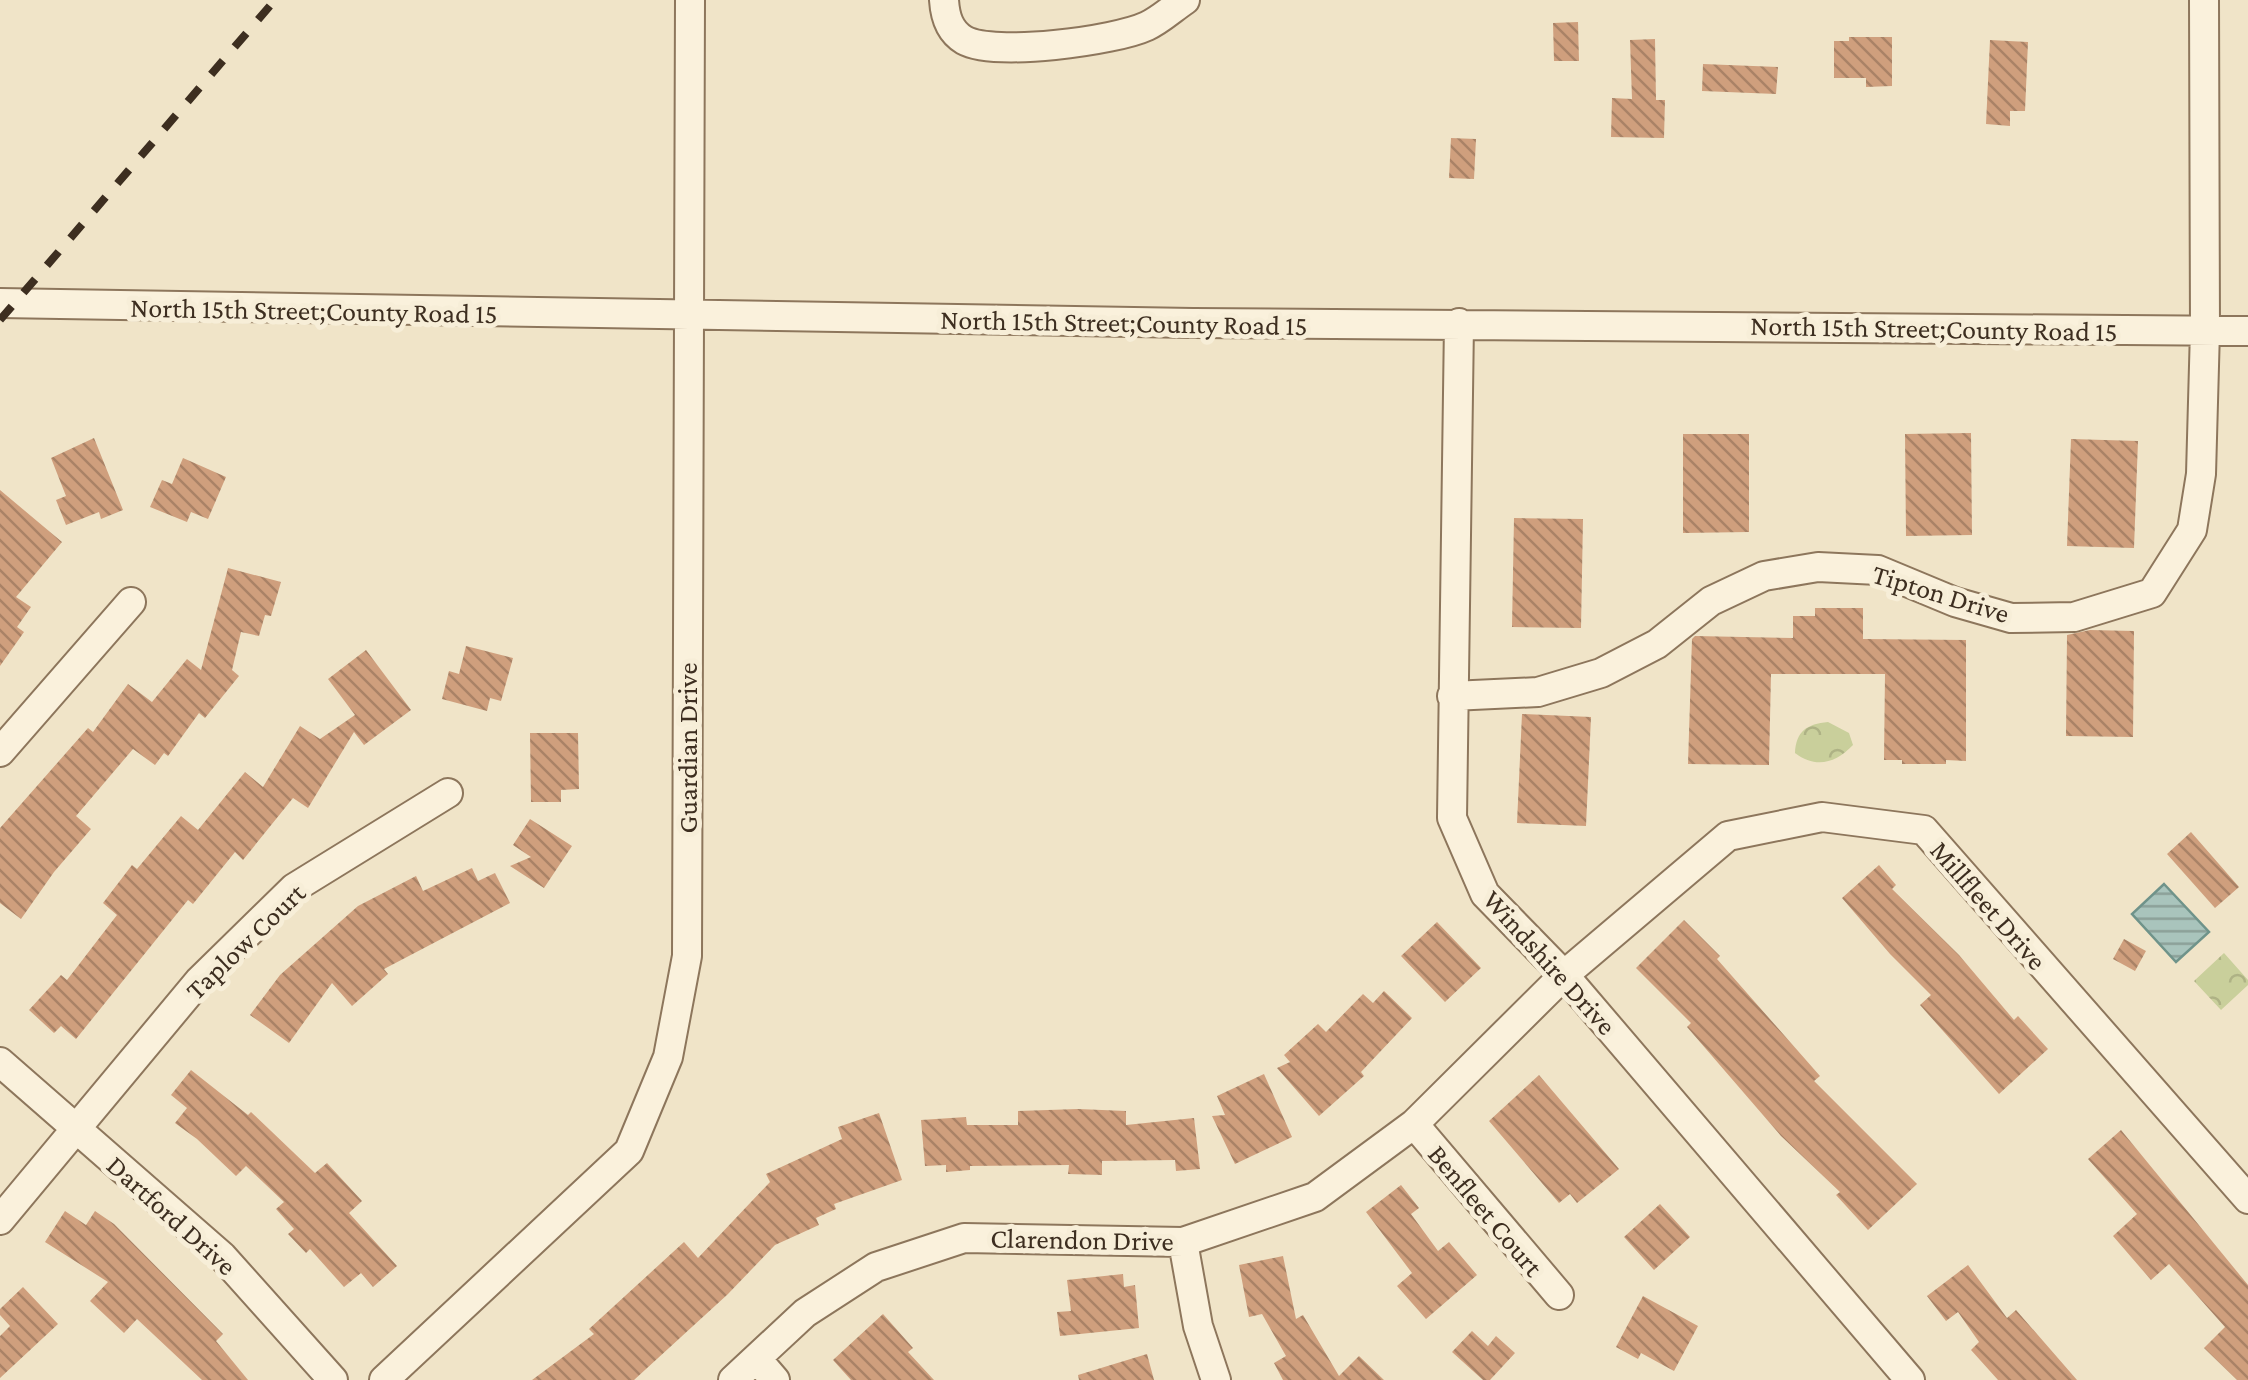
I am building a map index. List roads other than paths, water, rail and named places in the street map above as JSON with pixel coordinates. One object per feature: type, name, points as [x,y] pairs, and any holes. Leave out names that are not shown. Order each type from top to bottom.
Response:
[{"type":"street","name":"Guardian Drive","points":[[384,1380],[630,1151],[668,1057],[687,956],[690,0]]},
{"type":"street","points":[[944,0],[946,17],[965,41],[989,46],[1054,46],[1110,38],[1148,26],[1185,0]]},
{"type":"street","name":"Tipton Drive","points":[[1452,696],[1538,692],[1601,673],[1657,644],[1711,601],[1764,576],[1818,567],[1878,570],[1955,602],[2010,618],[2074,618],[2152,593],[2192,530],[2201,474],[2205,330],[2204,0]]},
{"type":"street","name":"North 15th Street;County Road 15","points":[[0,303],[688,317],[2248,331]]},
{"type":"street","name":"Windshire Drive","points":[[1459,324],[1452,818],[1485,894],[1564,976],[1910,1380]]},
{"type":"street","points":[[0,752],[131,602]]},
{"type":"street","name":"Taplow Court","points":[[0,1220],[199,981],[294,888],[448,793]]},
{"type":"street","name":"Millfleet Drive","points":[[1564,976],[1728,836],[1822,817],[1924,830],[2248,1199]]},
{"type":"street","name":"Clarendon Drive","points":[[733,1380],[766,1370],[805,1312],[876,1266],[964,1238],[1183,1242],[1315,1197],[1414,1124],[1564,976]]},
{"type":"street","name":"Dartford Drive","points":[[0,1062],[222,1256],[333,1380]]},
{"type":"street","name":"Benfleet Court","points":[[1414,1124],[1559,1296]]},
{"type":"street","points":[[1183,1242],[1198,1326],[1216,1380]]},
{"type":"water","points":[[2164,884],[2209,932],[2176,962],[2132,914]]},
{"type":"railway","points":[[0,320],[275,0]]}]
